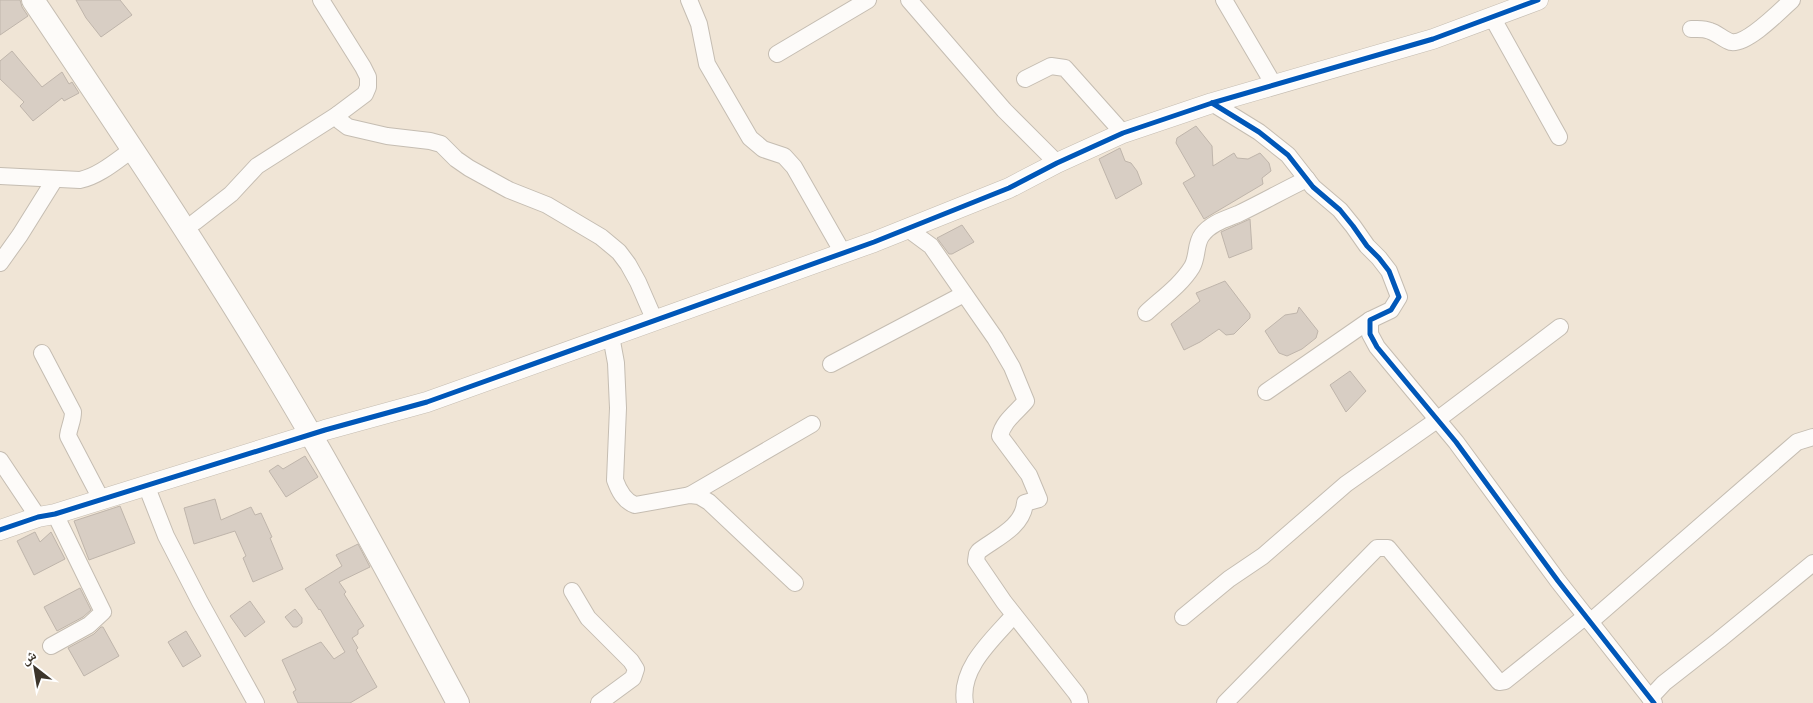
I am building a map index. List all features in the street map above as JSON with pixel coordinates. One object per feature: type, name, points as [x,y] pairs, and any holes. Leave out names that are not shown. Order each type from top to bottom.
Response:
[{"type":"main road","points":[[34,0],[239,316],[318,433],[458,703]]},
{"type":"main road","points":[[50,0],[116,97],[195,222],[318,433],[470,703]]},
{"type":"street","points":[[195,222],[231,194],[257,166],[337,115],[365,94],[368,87],[368,78],[363,67],[321,0]]},
{"type":"street","points":[[689,0],[699,24],[707,64],[750,138],[763,149],[784,156],[794,167],[843,253]]},
{"type":"street","points":[[777,54],[868,0]]},
{"type":"street","points":[[909,0],[1004,110],[1058,163]]},
{"type":"street","points":[[1224,0],[1274,85]]},
{"type":"street","points":[[0,530],[426,402],[908,229],[1009,188],[1123,133],[1212,103],[1433,39],[1538,0]]},
{"type":"street","points":[[1691,29],[1711,31],[1730,42],[1738,42],[1754,33],[1792,0]]},
{"type":"street","points":[[1492,17],[1559,137]]},
{"type":"street","points":[[1025,79],[1051,66],[1064,68],[1123,133]]},
{"type":"street","points":[[1212,103],[1260,132],[1288,155],[1313,187],[1340,210],[1367,246],[1379,258],[1395,282],[1399,297],[1391,310],[1370,320],[1266,392]]},
{"type":"street","points":[[337,115],[340,121],[348,127],[386,136],[430,141],[440,144],[469,168],[510,190],[547,205],[601,237],[619,252],[628,264],[655,321]]},
{"type":"street","points":[[0,176],[80,180],[88,178],[133,150]]},
{"type":"street","points":[[0,263],[20,236],[56,179]]},
{"type":"street","points":[[1146,313],[1182,280],[1193,266],[1198,241],[1207,229],[1307,179]]},
{"type":"street","points":[[908,229],[931,246],[995,338],[1023,390],[1026,401],[1010,417],[1000,436],[1029,475],[1039,499],[1025,503],[1018,520],[1011,528],[979,551],[976,558],[979,568],[1076,693],[1080,703]]},
{"type":"street","points":[[831,364],[964,294]]},
{"type":"street","points":[[1370,320],[1370,334],[1376,347],[1456,442],[1588,619],[1652,701],[1664,683],[1813,563]]},
{"type":"street","points":[[1183,617],[1229,579],[1263,556],[1346,484],[1437,420],[1560,327]]},
{"type":"street","points":[[611,336],[616,363],[618,408],[615,472],[618,490],[625,499],[635,505],[690,495],[699,496],[709,502],[795,583]]},
{"type":"street","points":[[42,353],[73,412],[73,420],[68,427],[68,436],[101,499]]},
{"type":"street","points":[[690,495],[812,424]]},
{"type":"street","points":[[1225,703],[1378,548],[1388,548],[1499,682],[1505,682],[1588,619],[1797,442],[1813,437]]},
{"type":"street","points":[[0,460],[47,516],[103,612],[90,625],[51,646]]},
{"type":"street","points":[[146,485],[166,536],[256,703]]},
{"type":"street","points":[[572,592],[588,618],[631,661],[636,669],[633,678],[599,703]]},
{"type":"street","points":[[965,703],[963,694],[972,665],[1014,615]]},
{"type":"building","points":[[0,0],[20,0],[28,16],[0,35]]},
{"type":"building","points":[[76,0],[120,0],[132,15],[101,37],[86,18]]},
{"type":"building","points":[[12,51],[42,87],[62,72],[69,84],[72,82],[79,93],[64,101],[62,98],[33,121],[20,106],[24,102],[0,79],[0,61]]},
{"type":"building","points":[[1196,126],[1212,146],[1213,166],[1234,153],[1237,158],[1248,159],[1260,153],[1269,163],[1271,171],[1262,178],[1263,184],[1204,219],[1183,183],[1195,176],[1176,143],[1177,138]]},
{"type":"building","points":[[1120,148],[1125,161],[1131,163],[1137,171],[1142,184],[1116,199],[1099,159]]},
{"type":"building","points":[[1250,219],[1252,249],[1229,258],[1221,232]]},
{"type":"building","points":[[962,225],[974,242],[949,254],[937,238]]},
{"type":"building","points":[[1225,281],[1250,314],[1250,318],[1234,334],[1226,335],[1219,329],[1184,350],[1171,324],[1200,301],[1196,293]]},
{"type":"building","points":[[1299,307],[1318,331],[1316,338],[1302,349],[1287,356],[1279,353],[1265,331],[1285,315],[1297,313]]},
{"type":"building","points":[[1350,371],[1366,391],[1346,412],[1330,385]]},
{"type":"building","points":[[305,456],[318,477],[286,497],[269,471],[278,465],[283,469]]},
{"type":"building","points":[[215,499],[221,520],[251,507],[255,515],[261,513],[283,569],[253,582],[243,558],[246,556],[235,531],[194,544],[184,508]]},
{"type":"building","points":[[120,506],[135,543],[89,560],[74,521]]},
{"type":"building","points":[[35,532],[40,542],[51,532],[65,559],[34,575],[17,541]]},
{"type":"building","points":[[358,544],[370,567],[339,582],[346,592],[344,594],[364,626],[352,638],[358,648],[356,650],[377,687],[350,703],[298,703],[293,692],[296,690],[282,660],[321,642],[334,659],[345,652],[320,609],[305,589],[342,566],[336,555]]},
{"type":"building","points":[[80,588],[91,610],[83,617],[57,631],[44,607]]},
{"type":"building","points":[[250,601],[265,622],[245,637],[230,616]]},
{"type":"building","points":[[295,609],[302,618],[302,623],[297,627],[293,627],[285,617]]},
{"type":"building","points":[[103,627],[119,656],[84,676],[68,648],[94,634]]},
{"type":"building","points":[[186,631],[201,656],[183,667],[168,642]]},
{"type":"cycle path","points":[[0,530],[325,430],[427,402],[874,242],[1009,188],[1057,163],[1123,133],[1212,103],[1433,39],[1538,0]]},
{"type":"cycle path","points":[[1212,103],[1259,132],[1288,155],[1313,187],[1340,210],[1389,271],[1399,297],[1391,310],[1370,320],[1370,334],[1377,347],[1456,442],[1558,581],[1654,703]]}]
